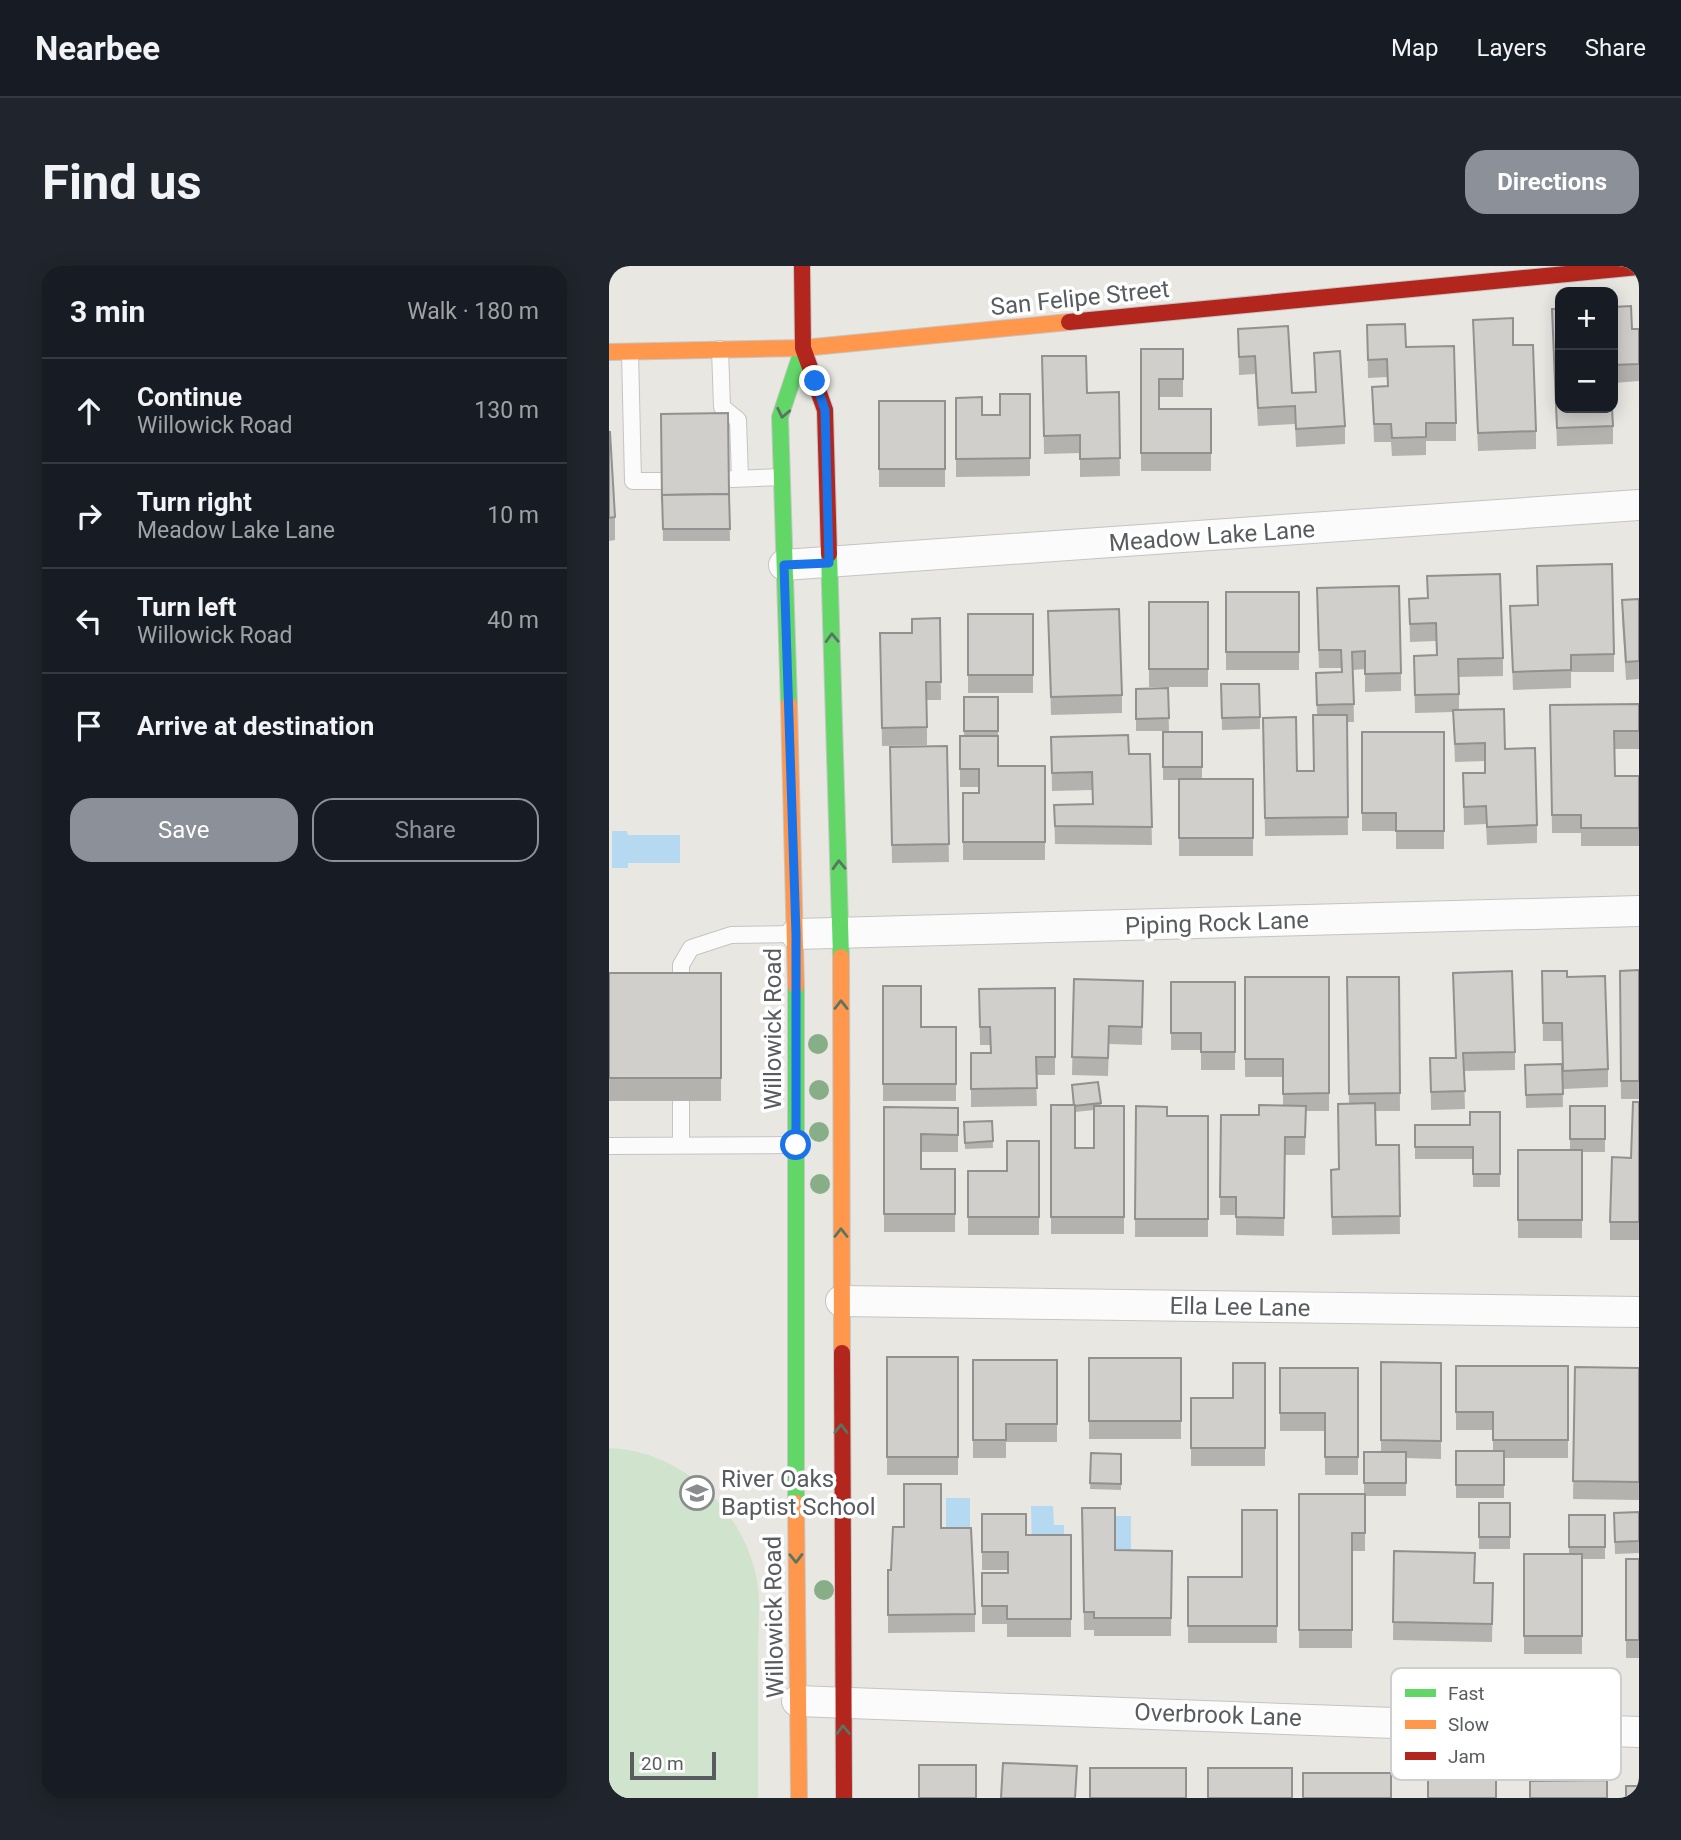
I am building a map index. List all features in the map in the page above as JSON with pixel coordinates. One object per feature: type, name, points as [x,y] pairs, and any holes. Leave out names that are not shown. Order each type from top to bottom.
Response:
[{"type":"main road","name":"Willowick Road","points":[[802,266],[803,348],[825,410],[841,934],[825,1308],[844,1798]]},
{"type":"main road","name":"San Felipe Street","points":[[609,352],[803,348],[1639,267]]},
{"type":"main road","name":"Willowick Road","points":[[799,1798],[794,1340],[796,934],[780,416],[803,348]]},
{"type":"main road","name":"Ella Lee Lane","points":[[795,1293],[825,1308]]},
{"type":"main road","points":[[794,1340],[825,1308]]},
{"type":"street","name":"Meadow Lake Lane","points":[[784,565],[1639,505]]},
{"type":"street","name":"Piping Rock Lane","points":[[796,934],[1639,911]]},
{"type":"street","name":"Ella Lee Lane","points":[[825,1308],[1639,1312]]},
{"type":"street","name":"Overbrook Lane","points":[[797,1701],[842,1700],[1391,1722]]},
{"type":"street","name":"Overbrook Lane","points":[[1621,1731],[1639,1732]]},
{"type":"lane","points":[[720,349],[722,407],[738,420],[734,479],[782,477]]},
{"type":"lane","points":[[630,352],[633,481],[662,481]]},
{"type":"lane","points":[[681,996],[681,965],[691,948],[731,935],[796,934]]},
{"type":"lane","points":[[681,1101],[681,1145]]},
{"type":"lane","points":[[609,1146],[796,1145]]},
{"type":"green space","points":[[609,1448],[635,1451],[684,1472],[723,1508],[739,1530],[750,1554],[759,1598],[758,1798],[609,1798]]},
{"type":"water","points":[[612,831],[627,831],[628,835],[680,835],[680,863],[628,863],[628,868],[612,868]]},
{"type":"water","points":[[946,1498],[970,1498],[970,1542],[946,1542]]},
{"type":"water","points":[[1031,1506],[1053,1506],[1054,1525],[1064,1525],[1064,1538],[1032,1551]]},
{"type":"water","points":[[1115,1516],[1131,1516],[1131,1559],[1115,1568]]},
{"type":"building","points":[[1631,306],[1632,329],[1639,329],[1639,364],[1618,365],[1618,307]]},
{"type":"building","points":[[1552,309],[1555,309],[1555,380]]},
{"type":"building","points":[[1513,318],[1513,345],[1533,345],[1536,431],[1478,433],[1473,320]]},
{"type":"building","points":[[1405,324],[1406,347],[1454,346],[1456,423],[1426,423],[1426,437],[1392,438],[1391,424],[1374,424],[1372,387],[1388,386],[1387,359],[1368,360],[1367,325]]},
{"type":"building","points":[[1288,326],[1292,393],[1316,392],[1314,353],[1340,351],[1345,426],[1296,429],[1295,406],[1258,408],[1255,356],[1239,357],[1238,329]]},
{"type":"building","points":[[1141,349],[1183,349],[1183,379],[1159,379],[1159,409],[1211,409],[1211,453],[1141,453]]},
{"type":"building","points":[[1042,356],[1086,356],[1087,393],[1119,392],[1120,458],[1080,459],[1080,435],[1044,436]]},
{"type":"building","points":[[1000,394],[1030,394],[1030,458],[956,459],[956,398],[982,397],[982,415],[1000,415]]},
{"type":"building","points":[[879,401],[945,401],[945,469],[879,469]]},
{"type":"building","points":[[728,413],[729,494],[662,495],[662,501],[661,414]]},
{"type":"building","points":[[1556,413],[1612,413],[1613,426],[1557,428]]},
{"type":"building","points":[[609,432],[615,517],[609,518]]},
{"type":"building","points":[[729,494],[730,529],[663,529],[662,495]]},
{"type":"building","points":[[1612,564],[1614,654],[1571,655],[1571,670],[1513,672],[1510,606],[1538,605],[1537,566]]},
{"type":"building","points":[[1500,574],[1503,658],[1458,659],[1459,694],[1415,695],[1414,656],[1437,655],[1436,623],[1410,624],[1409,599],[1428,598],[1427,576]]},
{"type":"building","points":[[1399,586],[1401,673],[1365,674],[1365,651],[1352,652],[1354,704],[1317,705],[1316,673],[1342,672],[1341,650],[1319,650],[1317,588]]},
{"type":"building","points":[[1226,592],[1299,592],[1299,652],[1226,652]]},
{"type":"building","points":[[1639,599],[1639,661],[1626,662],[1622,600]]},
{"type":"building","points":[[1149,602],[1208,602],[1208,669],[1149,669]]},
{"type":"building","points":[[1119,609],[1122,695],[1051,697],[1048,611]]},
{"type":"building","points":[[968,614],[1033,614],[1033,675],[968,675]]},
{"type":"building","points":[[940,618],[941,682],[926,682],[927,727],[882,728],[880,633],[912,633],[912,619]]},
{"type":"building","points":[[1221,684],[1259,684],[1260,717],[1222,718]]},
{"type":"building","points":[[1168,688],[1169,718],[1136,719],[1136,689]]},
{"type":"building","points":[[964,697],[998,697],[998,731],[964,731]]},
{"type":"building","points":[[1639,704],[1639,731],[1614,731],[1615,776],[1639,776],[1639,828],[1581,828],[1581,815],[1552,815],[1550,705]]},
{"type":"building","points":[[1504,709],[1505,749],[1535,748],[1537,825],[1487,827],[1486,806],[1464,807],[1463,773],[1485,773],[1485,743],[1455,744],[1453,710]]},
{"type":"building","points":[[1313,715],[1347,715],[1348,817],[1265,818],[1263,718],[1296,717],[1297,771],[1314,771]]},
{"type":"building","points":[[1163,732],[1202,732],[1202,767],[1163,767]]},
{"type":"building","points":[[1362,732],[1444,732],[1444,831],[1396,831],[1396,813],[1362,813]]},
{"type":"building","points":[[1128,735],[1129,754],[1150,754],[1152,827],[1055,826],[1054,805],[1093,804],[1092,772],[1052,773],[1051,737]]},
{"type":"building","points":[[960,736],[998,736],[998,766],[1045,766],[1045,842],[963,842],[963,793],[979,793],[979,769],[960,769]]},
{"type":"building","points":[[947,746],[949,844],[892,845],[890,747]]},
{"type":"building","points":[[1179,779],[1253,779],[1253,838],[1179,838]]},
{"type":"building","points":[[1639,970],[1639,1081],[1621,1081],[1620,971]]},
{"type":"building","points":[[1512,971],[1515,1052],[1463,1053],[1465,1091],[1431,1092],[1430,1058],[1456,1058],[1453,973]]},
{"type":"building","points":[[1542,971],[1567,971],[1567,977],[1605,976],[1608,1069],[1563,1071],[1562,1023],[1543,1023]]},
{"type":"building","points":[[609,973],[721,973],[721,1078],[609,1078]]},
{"type":"building","points":[[1245,977],[1329,977],[1329,1093],[1283,1094],[1283,1059],[1245,1059]]},
{"type":"building","points":[[1347,977],[1399,977],[1400,1093],[1349,1094]]},
{"type":"building","points":[[1074,979],[1143,981],[1142,1027],[1109,1026],[1108,1058],[1072,1057]]},
{"type":"building","points":[[1171,982],[1235,982],[1235,1052],[1201,1052],[1201,1033],[1171,1033]]},
{"type":"building","points":[[883,986],[921,986],[921,1027],[956,1027],[956,1084],[883,1084]]},
{"type":"building","points":[[1055,988],[1055,1057],[1036,1057],[1037,1088],[971,1089],[971,1053],[991,1053],[990,1027],[980,1027],[979,989]]},
{"type":"building","points":[[1562,1064],[1563,1094],[1526,1095],[1525,1065]]},
{"type":"building","points":[[1098,1082],[1101,1103],[1074,1106],[1072,1085]]},
{"type":"building","points":[[1633,1102],[1639,1102],[1639,1222],[1610,1222],[1612,1157],[1631,1158]]},
{"type":"building","points":[[1375,1103],[1376,1145],[1399,1145],[1400,1216],[1332,1217],[1331,1170],[1339,1169],[1338,1104]]},
{"type":"building","points":[[1051,1105],[1075,1105],[1075,1148],[1094,1148],[1094,1106],[1124,1106],[1124,1217],[1051,1217]]},
{"type":"building","points":[[1259,1105],[1306,1106],[1305,1137],[1285,1137],[1284,1218],[1236,1217],[1236,1197],[1220,1197],[1221,1115],[1259,1115]]},
{"type":"building","points":[[1136,1106],[1167,1107],[1167,1116],[1208,1116],[1208,1219],[1135,1219]]},
{"type":"building","points":[[1570,1106],[1605,1106],[1605,1139],[1570,1139]]},
{"type":"building","points":[[884,1107],[958,1108],[958,1135],[921,1134],[921,1169],[955,1169],[955,1214],[884,1214]]},
{"type":"building","points":[[1470,1112],[1500,1112],[1500,1174],[1473,1174],[1473,1147],[1415,1147],[1415,1125],[1470,1125]]},
{"type":"building","points":[[992,1121],[993,1141],[965,1143],[964,1122]]},
{"type":"building","points":[[1007,1141],[1039,1141],[1039,1217],[968,1217],[968,1171],[1007,1171]]},
{"type":"building","points":[[1518,1150],[1582,1150],[1582,1220],[1518,1220]]},
{"type":"building","points":[[887,1357],[958,1357],[958,1457],[887,1457]]},
{"type":"building","points":[[1089,1358],[1181,1358],[1181,1421],[1089,1421]]},
{"type":"building","points":[[973,1360],[1057,1360],[1057,1424],[1006,1424],[1006,1440],[973,1440]]},
{"type":"building","points":[[1381,1362],[1441,1363],[1441,1441],[1381,1440]]},
{"type":"building","points":[[1233,1363],[1265,1363],[1265,1448],[1191,1448],[1191,1398],[1233,1398]]},
{"type":"building","points":[[1456,1366],[1568,1366],[1568,1440],[1493,1440],[1493,1412],[1456,1412]]},
{"type":"building","points":[[1575,1367],[1639,1368],[1639,1482],[1573,1481]]},
{"type":"building","points":[[1280,1368],[1358,1368],[1358,1457],[1325,1457],[1325,1413],[1280,1413]]},
{"type":"building","points":[[1456,1451],[1504,1451],[1504,1485],[1456,1485]]},
{"type":"building","points":[[1364,1452],[1406,1452],[1406,1483],[1364,1483]]},
{"type":"building","points":[[1091,1453],[1121,1454],[1121,1484],[1090,1483]]},
{"type":"building","points":[[904,1484],[941,1484],[941,1528],[971,1528],[975,1614],[888,1615],[888,1570],[891,1570],[893,1527],[904,1527]]},
{"type":"building","points":[[1299,1494],[1365,1494],[1365,1533],[1352,1533],[1352,1630],[1299,1630]]},
{"type":"building","points":[[1479,1503],[1510,1503],[1510,1537],[1479,1537]]},
{"type":"building","points":[[1082,1508],[1115,1508],[1115,1550],[1172,1551],[1171,1618],[1094,1618],[1094,1612],[1084,1612]]},
{"type":"building","points":[[1242,1510],[1277,1510],[1277,1626],[1188,1626],[1188,1577],[1242,1577]]},
{"type":"building","points":[[1639,1512],[1639,1541],[1615,1542],[1614,1513]]},
{"type":"building","points":[[982,1514],[1026,1514],[1026,1535],[1071,1535],[1071,1619],[1007,1619],[1007,1606],[982,1606],[982,1573],[1008,1573],[1008,1552],[982,1552]]},
{"type":"building","points":[[1569,1515],[1605,1515],[1605,1547],[1569,1547]]},
{"type":"building","points":[[1394,1551],[1475,1553],[1474,1583],[1493,1583],[1492,1624],[1393,1622]]},
{"type":"building","points":[[1524,1554],[1582,1554],[1582,1636],[1524,1636]]},
{"type":"building","points":[[1626,1559],[1639,1559],[1639,1640],[1626,1640]]},
{"type":"building","points":[[1003,1763],[1077,1766],[1075,1798],[1001,1798]]},
{"type":"building","points":[[919,1765],[976,1765],[976,1798],[919,1798]]},
{"type":"building","points":[[1090,1768],[1186,1768],[1186,1798],[1090,1798]]},
{"type":"building","points":[[1208,1768],[1292,1768],[1292,1798],[1208,1798]]},
{"type":"building","points":[[1303,1773],[1391,1773],[1391,1798],[1303,1798]]},
{"type":"building","points":[[1428,1780],[1496,1780],[1496,1798],[1428,1798]]},
{"type":"building","points":[[1607,1780],[1607,1798],[1530,1798],[1530,1781]]},
{"type":"building","points":[[1626,1786],[1639,1786],[1639,1798],[1626,1798]]},
{"type":"traffic: fast","points":[[789,705],[780,417],[803,348]]},
{"type":"traffic: fast","points":[[829,554],[841,957]]},
{"type":"traffic: fast","points":[[796,986],[796,1503]]},
{"type":"traffic: slow","points":[[609,352],[803,348],[1069,322]]},
{"type":"traffic: slow","points":[[789,705],[796,986]]},
{"type":"traffic: slow","points":[[841,957],[842,1353]]},
{"type":"traffic: slow","points":[[796,1503],[799,1798]]},
{"type":"traffic: jam","points":[[802,266],[803,348],[825,410],[829,554]]},
{"type":"traffic: jam","points":[[1069,322],[1639,267]]},
{"type":"traffic: jam","points":[[842,1353],[844,1798]]},
{"type":"place","name":"River Oaks Baptist School","points":[[697,1493]]},
{"type":"route","points":[[796,1145],[796,934],[784,565],[829,563],[825,410],[815,381]]}]
